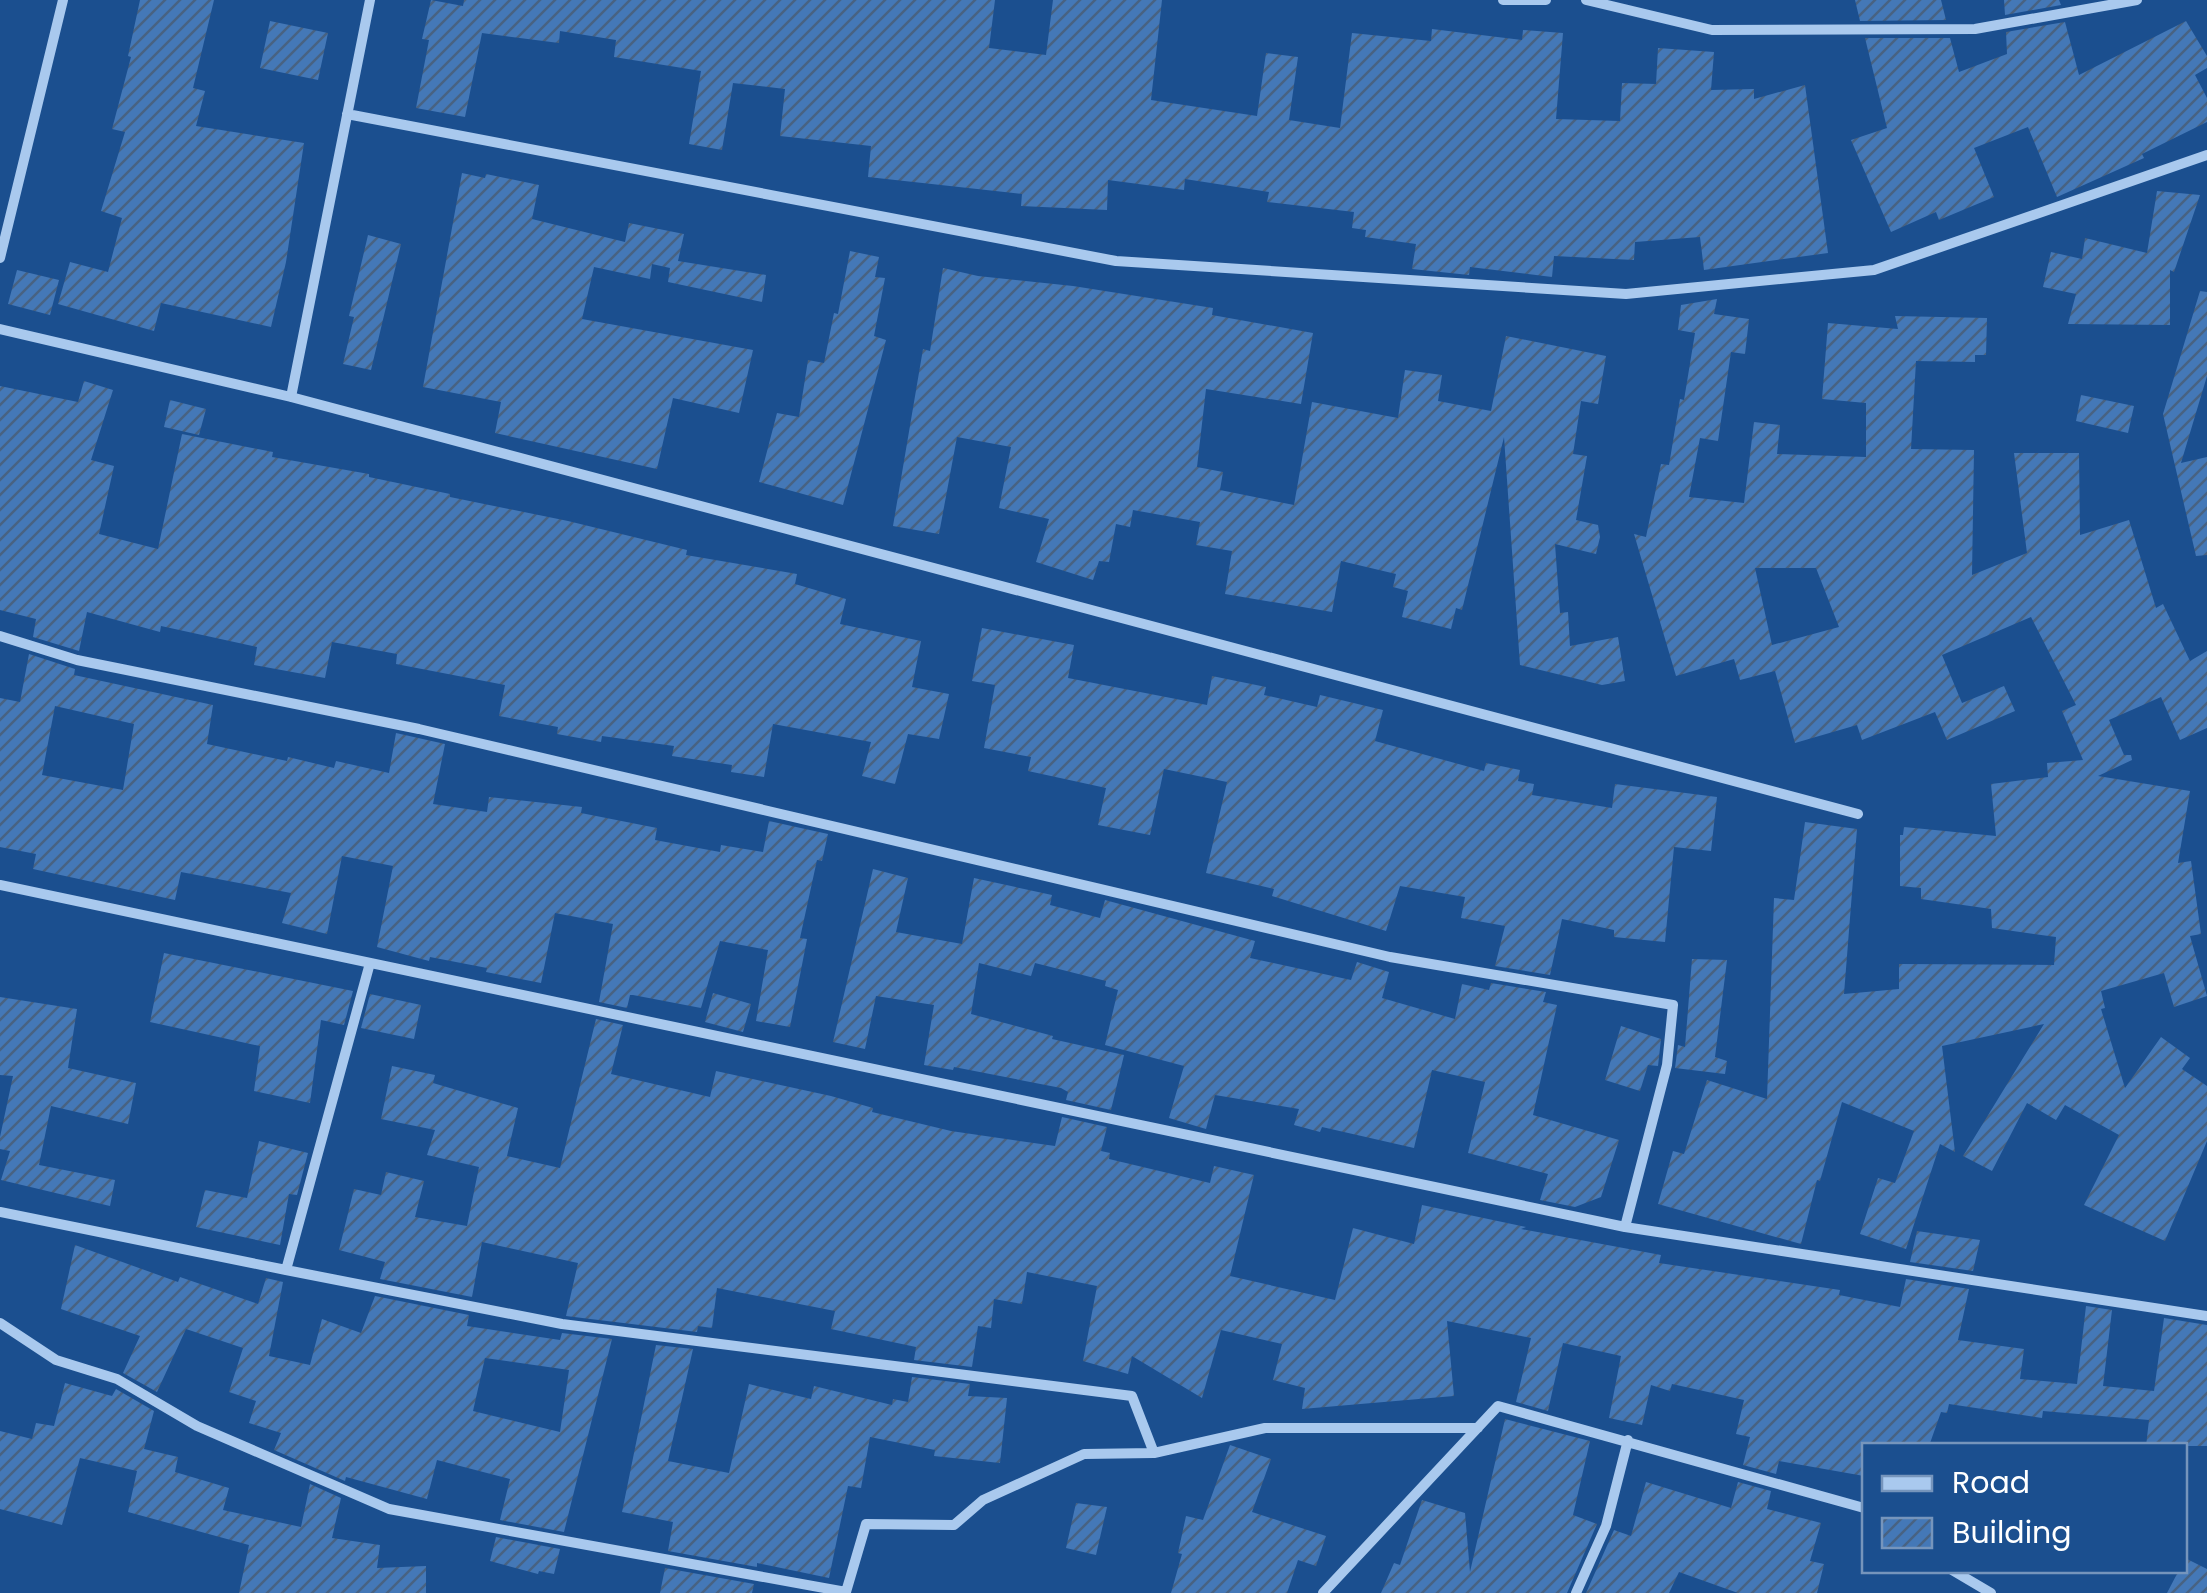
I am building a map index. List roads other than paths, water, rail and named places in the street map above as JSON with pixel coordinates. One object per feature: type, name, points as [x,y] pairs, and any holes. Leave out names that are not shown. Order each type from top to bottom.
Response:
[{"type":"street","points":[[0,258],[63,0]]},
{"type":"street","points":[[291,397],[370,0]]},
{"type":"street","points":[[1503,0],[1546,0]]},
{"type":"street","points":[[1586,0],[1712,30],[1975,29],[2137,0]]},
{"type":"street","points":[[347,114],[1116,261],[1626,294],[1874,270],[2207,155]]},
{"type":"street","points":[[0,329],[291,397],[1858,814]]},
{"type":"street","points":[[0,636],[77,660],[420,728],[1390,957],[1673,1005],[1667,1065],[1624,1228]]},
{"type":"street","points":[[0,885],[1624,1228],[2207,1316]]},
{"type":"street","points":[[286,1270],[370,963]]},
{"type":"street","points":[[0,1212],[562,1324],[1132,1396],[1154,1452]]},
{"type":"street","points":[[0,1323],[56,1360],[117,1378],[196,1426],[389,1509],[846,1592],[866,1524],[954,1525],[983,1500],[1084,1454],[1154,1452],[1265,1428],[1478,1428]]},
{"type":"street","points":[[1323,1593],[1498,1406],[1862,1507]]},
{"type":"street","points":[[1576,1593],[1606,1526],[1628,1440]]},
{"type":"street","points":[[1957,1573],[1991,1593]]}]
